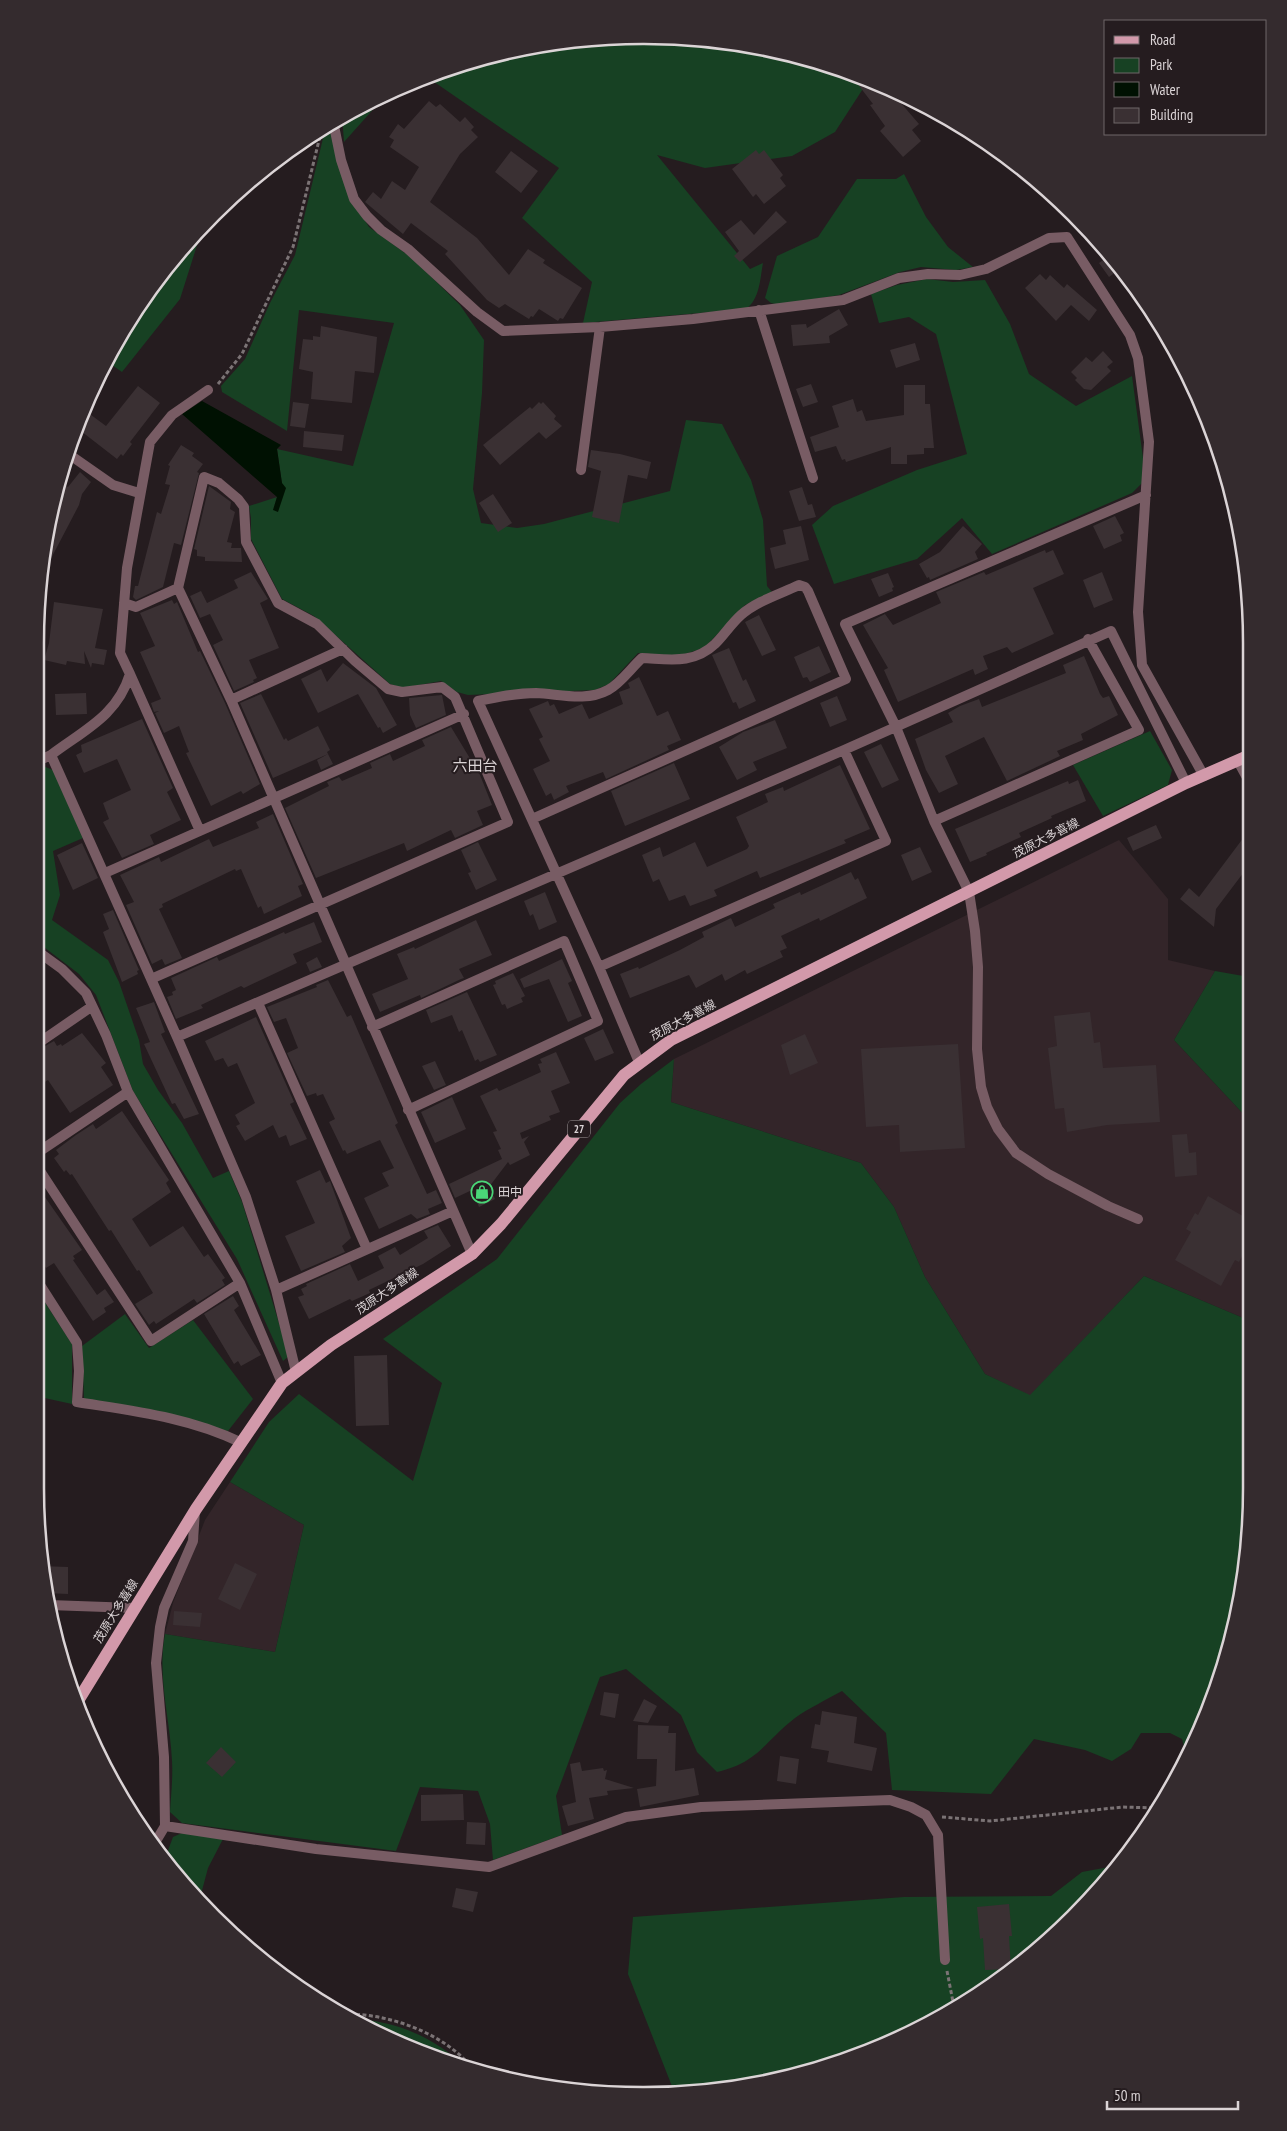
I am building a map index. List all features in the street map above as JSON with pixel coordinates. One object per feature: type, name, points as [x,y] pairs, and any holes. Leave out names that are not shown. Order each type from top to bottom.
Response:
[{"type":"main road","name":"茂原大多喜線","points":[[81,1695],[196,1509],[282,1383],[331,1345],[472,1254],[501,1224],[624,1075],[639,1062],[672,1040],[1186,783],[1243,758]]},
{"type":"street","points":[[335,130],[341,160],[354,199],[381,230],[408,249],[477,312],[503,331],[600,327],[693,319],[843,300],[899,278],[928,274],[960,276],[986,269],[1049,238],[1067,237],[1130,335],[1138,358],[1149,442],[1138,612],[1139,651],[1142,665],[1204,776]]},
{"type":"street","points":[[759,310],[812,478]]},
{"type":"street","points":[[581,470],[600,327]]},
{"type":"street","points":[[200,831],[120,653],[127,568],[139,493],[150,442],[172,415],[208,390]]},
{"type":"street","points":[[74,457],[113,485],[139,493]]},
{"type":"street","points":[[151,979],[320,906],[508,822],[464,714],[455,697],[442,687],[402,692],[388,689],[317,624],[278,603],[246,542],[244,507],[238,499],[219,483],[204,477],[178,588],[230,700],[320,906],[408,1110],[472,1254]]},
{"type":"street","points":[[1138,1219],[1108,1206],[1048,1174],[1016,1153],[998,1129],[986,1107],[981,1087],[977,1049],[978,967],[976,931],[969,892],[934,820],[896,727],[845,624],[1146,495]]},
{"type":"street","points":[[532,818],[846,679],[805,587],[799,586],[756,605],[741,615],[714,645],[692,657],[680,661],[642,658],[610,689],[598,695],[535,693],[499,696],[478,701],[599,967],[639,1062]]},
{"type":"street","points":[[124,603],[136,607],[178,588]]},
{"type":"street","points":[[177,1037],[556,872],[844,750],[1088,639],[1111,631],[1186,783]]},
{"type":"street","points":[[934,820],[1139,730],[1088,639]]},
{"type":"street","points":[[230,700],[344,649]]},
{"type":"street","points":[[44,758],[112,710],[125,691],[130,674]]},
{"type":"street","points":[[105,873],[464,714]]},
{"type":"street","points":[[599,967],[886,841],[844,750]]},
{"type":"street","points":[[51,755],[105,873],[246,1197],[276,1290],[296,1372]]},
{"type":"street","points":[[1238,761],[1243,770]]},
{"type":"street","points":[[372,1027],[564,941],[598,1021],[408,1110]]},
{"type":"street","points":[[44,956],[62,969],[86,994],[106,1035],[128,1092],[240,1283],[282,1383]]},
{"type":"street","points":[[258,1003],[367,1249]]},
{"type":"street","points":[[44,1039],[91,1007]]},
{"type":"street","points":[[44,1148],[128,1092]]},
{"type":"street","points":[[44,1178],[151,1341],[240,1283]]},
{"type":"street","points":[[276,1290],[453,1211]]},
{"type":"street","points":[[44,1291],[77,1343],[79,1371],[77,1402],[166,1416],[221,1433],[240,1442]]},
{"type":"street","points":[[158,1838],[165,1826],[164,1757],[156,1663],[164,1608],[193,1541],[196,1509]]},
{"type":"street","points":[[55,1605],[134,1608]]},
{"type":"street","points":[[165,1826],[316,1849],[489,1867],[626,1817],[661,1811],[701,1807],[890,1800],[911,1807],[926,1815],[938,1835],[945,1960]]},
{"type":"path","points":[[208,390],[218,384],[242,354],[283,272],[293,247],[320,139]]},
{"type":"path","points":[[926,1815],[990,1821],[1123,1807],[1150,1808]]},
{"type":"path","points":[[945,1960],[953,2001]]},
{"type":"path","points":[[357,2014],[404,2023],[426,2033],[454,2051],[462,2059]]},
{"type":"shaded area","points":[[1119,840],[1168,899],[1168,960],[1215,971],[1174,1040],[1243,1114],[1243,1318],[1144,1276],[1030,1396],[985,1374],[925,1277],[894,1207],[861,1163],[671,1102],[674,1059]]},
{"type":"shaded area","points":[[230,1482],[304,1525],[275,1652],[165,1634],[173,1603],[205,1520]]},
{"type":"green space","points":[[644,44],[683,45],[761,55],[799,64],[865,86],[835,132],[792,156],[705,168],[657,155],[750,269],[763,263],[757,294],[751,305],[746,309],[583,323],[592,282],[522,218],[559,168],[434,82],[488,64],[526,55],[604,45]]},
{"type":"green space","points":[[375,108],[344,142],[343,125]]},
{"type":"green space","points":[[330,132],[351,198],[369,227],[412,258],[460,305],[484,340],[482,393],[473,489],[481,523],[517,528],[544,524],[670,491],[686,420],[722,424],[751,480],[763,520],[767,586],[772,592],[745,605],[704,648],[678,656],[638,653],[609,684],[595,690],[468,695],[457,692],[441,681],[402,688],[390,684],[314,616],[282,599],[251,539],[249,506],[277,497],[273,510],[282,484],[277,449],[353,466],[394,323],[299,310],[287,431],[222,392],[221,386],[245,359],[270,303],[295,255],[323,137]]},
{"type":"green space","points":[[904,174],[926,217],[948,247],[973,267],[956,270],[921,267],[900,272],[839,295],[780,305],[771,303],[765,298],[777,256],[818,237],[857,179],[896,179]]},
{"type":"green space","points":[[198,243],[180,299],[122,372],[113,366],[124,344],[168,278]]},
{"type":"green space","points":[[927,279],[953,282],[985,280],[1010,324],[1029,374],[1076,406],[1132,376],[1143,458],[1142,483],[1132,493],[992,554],[962,518],[917,559],[834,584],[812,525],[833,506],[917,470],[967,454],[936,334],[909,317],[879,323],[871,294],[897,285]]},
{"type":"green space","points":[[1150,731],[1172,770],[1168,785],[1103,816],[1073,765]]},
{"type":"green space","points":[[44,766],[53,770],[83,838],[53,851],[60,895],[52,920],[108,960],[119,982],[139,1040],[143,1064],[158,1090],[182,1123],[213,1178],[229,1171],[242,1202],[289,1356],[283,1361],[237,1259],[133,1091],[96,995],[79,974],[44,947]]},
{"type":"green space","points":[[1215,971],[1243,976],[1243,1114],[1174,1040]]},
{"type":"green space","points":[[674,1059],[671,1102],[861,1163],[894,1207],[925,1277],[985,1374],[1030,1395],[1144,1276],[1243,1318],[1243,1488],[1238,1566],[1232,1605],[1223,1643],[1198,1717],[1184,1747],[1182,1739],[1170,1733],[1141,1733],[1131,1749],[1112,1761],[1085,1750],[1034,1739],[991,1794],[892,1790],[886,1733],[842,1691],[795,1718],[743,1763],[717,1772],[697,1752],[681,1715],[626,1669],[600,1677],[556,1796],[562,1835],[493,1860],[490,1824],[478,1791],[420,1787],[396,1851],[182,1823],[170,1812],[172,1786],[171,1745],[162,1666],[165,1634],[275,1652],[304,1525],[230,1482],[269,1422],[299,1394],[413,1481],[442,1383],[383,1339],[497,1259],[620,1103]]},
{"type":"green space","points":[[44,1301],[72,1344],[72,1404],[44,1398]]},
{"type":"green space","points":[[125,1314],[149,1348],[193,1320],[253,1399],[228,1431],[84,1399],[82,1346]]},
{"type":"green space","points":[[182,1833],[223,1839],[208,1868],[201,1892],[167,1852],[173,1837]]},
{"type":"green space","points":[[1107,1867],[1068,1912],[1009,1963],[977,1986],[943,2007],[873,2042],[799,2067],[761,2076],[672,2086],[628,1974],[633,1917],[904,1897],[1051,1896],[1082,1872]]},
{"type":"green space","points":[[369,2020],[382,2022],[413,2032],[452,2055],[414,2042]]},
{"type":"water","points":[[202,401],[281,445],[277,449],[282,483],[286,488],[278,512],[273,510],[277,497],[182,414]]},
{"type":"building","points":[[857,83],[900,102],[919,124],[912,130],[921,141],[903,157],[880,131],[885,126],[870,105],[873,104]]},
{"type":"building","points":[[429,101],[436,107],[440,104],[460,122],[465,117],[474,127],[471,130],[478,137],[460,154],[430,202],[477,238],[509,275],[528,249],[545,260],[543,263],[582,288],[563,319],[560,318],[558,321],[539,309],[529,319],[505,304],[499,308],[487,300],[445,254],[448,251],[411,223],[403,234],[365,202],[373,192],[381,199],[392,181],[405,190],[419,167],[390,147],[394,140],[389,137],[398,124],[404,129]]},
{"type":"building","points":[[756,150],[759,154],[764,150],[783,175],[780,178],[786,186],[764,204],[756,194],[753,197],[732,169]]},
{"type":"building","points":[[511,151],[538,171],[521,193],[495,172]]},
{"type":"building","points":[[776,211],[787,222],[740,262],[734,256],[739,251],[725,232],[741,220],[754,235]]},
{"type":"building","points":[[1104,260],[1115,273],[1109,277],[1099,263]]},
{"type":"building","points":[[1040,274],[1046,280],[1050,275],[1064,288],[1067,284],[1097,310],[1089,321],[1071,305],[1056,321],[1025,288]]},
{"type":"building","points":[[839,309],[848,325],[829,336],[830,343],[793,346],[791,325],[806,324],[807,328]]},
{"type":"building","points":[[321,326],[377,337],[374,373],[355,371],[352,403],[311,399],[313,372],[299,369],[303,339],[313,340],[313,336],[320,337]]},
{"type":"building","points":[[915,343],[920,360],[896,368],[890,350]]},
{"type":"building","points":[[1103,351],[1113,362],[1107,367],[1111,371],[1091,390],[1084,389],[1075,380],[1077,378],[1071,372],[1086,357],[1092,362]]},
{"type":"building","points":[[811,384],[818,402],[803,407],[796,389]]},
{"type":"building","points":[[904,385],[925,385],[925,404],[930,404],[934,448],[924,448],[924,454],[907,455],[907,464],[891,464],[891,447],[846,462],[845,459],[842,460],[836,446],[815,452],[810,437],[839,427],[832,406],[853,399],[857,412],[862,410],[866,421],[904,415]]},
{"type":"building","points":[[138,386],[160,403],[130,442],[132,444],[123,456],[121,454],[117,459],[83,432],[89,414],[106,426]]},
{"type":"building","points":[[293,402],[309,404],[305,428],[290,426]]},
{"type":"building","points":[[539,402],[541,404],[543,402],[556,416],[554,419],[562,426],[546,439],[539,432],[500,465],[483,445],[530,407],[532,409]]},
{"type":"building","points":[[304,431],[344,435],[342,451],[303,447]]},
{"type":"building","points":[[181,445],[194,453],[192,456],[203,464],[197,472],[199,473],[181,545],[174,543],[163,587],[136,600],[133,597],[135,586],[138,586],[157,512],[161,514],[170,485],[165,484],[170,466],[168,465]]},
{"type":"building","points":[[591,450],[620,454],[651,462],[647,479],[628,475],[619,523],[592,517],[601,471],[588,467]]},
{"type":"building","points":[[80,472],[91,482],[82,494],[79,505],[50,561],[64,488],[65,485],[68,487]]},
{"type":"building","points":[[209,486],[231,502],[230,509],[235,512],[227,542],[232,543],[231,548],[241,548],[242,562],[205,561],[205,557],[197,556],[197,550],[194,549]]},
{"type":"building","points":[[802,487],[808,505],[812,504],[816,517],[799,521],[789,491]]},
{"type":"building","points":[[493,494],[512,523],[498,532],[479,503]]},
{"type":"building","points":[[1115,516],[1124,533],[1120,535],[1122,541],[1104,549],[1093,526]]},
{"type":"building","points":[[801,526],[809,560],[775,569],[770,548],[786,544],[783,530]]},
{"type":"building","points":[[963,526],[982,544],[975,552],[978,559],[930,580],[919,564],[940,552]]},
{"type":"building","points":[[1045,550],[1046,553],[1053,550],[1064,574],[1033,588],[1054,634],[1012,653],[1007,647],[983,656],[988,669],[975,675],[973,669],[898,702],[884,670],[888,668],[863,625],[885,614],[893,625],[941,603],[936,592],[984,572],[986,575]]},
{"type":"building","points":[[251,572],[268,599],[260,603],[279,648],[249,660],[257,678],[253,680],[254,682],[234,691],[213,645],[223,640],[210,614],[200,618],[190,596],[201,591],[207,603],[238,588],[234,580]]},
{"type":"building","points":[[1102,572],[1113,600],[1094,608],[1083,580]]},
{"type":"building","points":[[888,573],[894,587],[892,588],[893,591],[879,597],[871,579]]},
{"type":"building","points":[[172,600],[174,604],[177,602],[198,652],[200,651],[225,703],[260,784],[243,794],[241,791],[211,806],[186,753],[189,752],[179,726],[164,733],[155,713],[159,711],[154,712],[151,703],[161,699],[140,652],[155,646],[140,613]]},
{"type":"building","points":[[54,602],[103,609],[95,648],[107,650],[104,665],[92,663],[91,668],[84,651],[85,664],[67,661],[66,665],[44,660],[49,643]]},
{"type":"building","points":[[759,615],[776,650],[762,656],[745,622]]},
{"type":"building","points":[[819,646],[831,672],[810,682],[807,677],[803,678],[794,657]]},
{"type":"building","points":[[729,648],[743,681],[746,679],[756,701],[739,709],[736,702],[733,703],[712,655]]},
{"type":"building","points":[[1084,656],[1100,694],[1103,698],[1109,696],[1118,715],[1081,734],[1083,740],[1057,751],[1060,756],[1007,781],[984,737],[945,756],[958,784],[939,793],[926,770],[915,739],[953,722],[948,713],[960,706],[979,699],[982,707],[1066,673],[1063,665]]},
{"type":"building","points":[[343,663],[376,688],[397,725],[383,733],[380,727],[378,728],[358,694],[318,713],[301,679],[321,669],[327,682]]},
{"type":"building","points":[[639,677],[657,716],[668,711],[681,740],[667,746],[669,750],[606,779],[603,772],[566,786],[569,792],[554,800],[551,793],[546,796],[533,769],[550,761],[539,739],[543,737],[529,709],[548,701],[550,706],[554,704],[559,714],[582,704],[589,719],[623,704],[619,692],[630,688],[628,683]]},
{"type":"building","points":[[86,693],[87,714],[56,715],[55,694]]},
{"type":"building","points":[[261,694],[284,740],[286,738],[288,741],[318,726],[330,750],[327,752],[328,754],[273,778],[240,703]]},
{"type":"building","points":[[442,695],[446,715],[416,728],[410,715],[409,698]]},
{"type":"building","points":[[837,696],[847,720],[830,727],[820,703]]},
{"type":"building","points":[[142,719],[173,788],[167,792],[181,820],[150,835],[154,844],[122,858],[103,822],[109,819],[103,803],[131,790],[117,759],[84,773],[76,755],[82,752],[81,745]]},
{"type":"building","points":[[775,720],[787,748],[753,762],[757,770],[737,780],[719,747],[743,732]]},
{"type":"building","points":[[451,727],[480,775],[492,805],[477,811],[483,825],[455,838],[451,830],[407,851],[404,843],[316,878],[285,808],[329,786],[327,782],[339,777],[342,781],[372,768],[370,763],[390,754],[393,761],[425,746],[422,740]]},
{"type":"building","points":[[881,744],[899,780],[882,788],[864,752]]},
{"type":"building","points":[[328,754],[333,764],[321,770],[317,760]]},
{"type":"building","points":[[674,763],[690,799],[625,826],[611,791]]},
{"type":"building","points":[[840,765],[870,829],[844,840],[846,843],[760,878],[757,871],[714,890],[717,896],[690,906],[685,895],[669,901],[659,879],[653,882],[642,855],[660,847],[663,857],[695,842],[707,867],[747,849],[749,846],[736,817],[768,802],[765,794],[783,787],[784,791]]},
{"type":"building","points":[[1078,780],[1086,801],[1051,816],[1052,818],[1019,833],[1021,837],[970,862],[955,829],[1068,781],[1069,784]]},
{"type":"building","points":[[273,814],[303,884],[298,886],[302,896],[264,914],[261,906],[258,908],[241,869],[236,871],[235,869],[162,904],[163,907],[159,909],[182,958],[165,965],[162,959],[152,964],[126,905],[134,902],[120,875],[159,857],[161,862],[209,839],[213,847],[259,828],[256,822]]},
{"type":"building","points":[[1156,825],[1162,838],[1133,851],[1127,838]]},
{"type":"building","points":[[1243,838],[1243,873],[1216,909],[1214,927],[1180,899],[1189,888],[1199,897]]},
{"type":"building","points":[[478,842],[497,880],[476,890],[468,873],[471,872],[461,850]]},
{"type":"building","points":[[82,843],[98,878],[73,890],[57,855]]},
{"type":"building","points":[[920,847],[932,872],[912,881],[901,855]]},
{"type":"building","points":[[851,872],[855,880],[858,878],[867,898],[820,921],[819,918],[781,936],[787,948],[780,951],[783,957],[747,974],[745,970],[725,981],[722,974],[696,988],[689,975],[630,998],[620,974],[638,967],[639,969],[680,950],[704,937],[702,932],[731,918],[735,927],[775,908],[773,904],[800,892],[801,895]]},
{"type":"building","points":[[545,892],[557,922],[539,930],[533,914],[530,916],[524,901]]},
{"type":"building","points":[[113,910],[139,970],[137,971],[138,974],[122,982],[103,932],[109,929],[103,914]]},
{"type":"building","points":[[476,920],[492,955],[459,969],[464,978],[421,998],[420,995],[380,1012],[372,994],[408,979],[397,954],[414,947],[415,949]]},
{"type":"building","points":[[314,922],[322,942],[293,954],[297,963],[244,988],[241,986],[201,1005],[203,1008],[176,1019],[167,997],[173,995],[172,992],[176,990],[171,978],[217,957],[219,961],[284,932],[285,934]]},
{"type":"building","points":[[317,957],[322,967],[310,972],[306,963]]},
{"type":"building","points":[[562,959],[572,981],[568,983],[582,1016],[568,1022],[549,979],[524,988],[520,979]]},
{"type":"building","points":[[513,973],[525,996],[521,998],[523,1002],[507,1009],[505,1004],[502,1005],[493,985],[496,984],[495,981]]},
{"type":"building","points":[[328,980],[347,1017],[351,1015],[398,1123],[395,1125],[427,1194],[436,1190],[442,1203],[428,1209],[430,1214],[417,1219],[411,1214],[379,1229],[364,1198],[389,1186],[382,1173],[394,1168],[380,1140],[347,1154],[345,1150],[343,1151],[329,1122],[335,1119],[323,1094],[317,1096],[316,1093],[307,1096],[287,1053],[298,1048],[286,1018],[274,1022],[267,1007],[317,987],[316,985]]},
{"type":"building","points":[[467,992],[497,1055],[480,1062],[478,1059],[475,1061],[462,1030],[459,1032],[452,1015],[431,1023],[426,1010]]},
{"type":"building","points":[[154,1002],[165,1032],[161,1034],[199,1114],[184,1119],[175,1103],[172,1104],[144,1044],[150,1042],[136,1008]]},
{"type":"building","points":[[1090,1012],[1094,1043],[1100,1042],[1103,1068],[1156,1065],[1160,1122],[1107,1125],[1067,1132],[1064,1108],[1055,1109],[1048,1048],[1057,1046],[1054,1016]]},
{"type":"building","points":[[256,1017],[294,1102],[290,1104],[307,1139],[290,1146],[286,1135],[279,1138],[273,1125],[245,1141],[236,1126],[240,1124],[235,1115],[255,1103],[237,1063],[228,1067],[223,1058],[215,1061],[205,1041]]},
{"type":"building","points":[[603,1029],[614,1053],[595,1061],[584,1038]]},
{"type":"building","points":[[82,1033],[106,1063],[101,1067],[113,1085],[70,1113],[48,1080],[44,1082],[44,1047],[54,1041],[57,1046],[61,1044],[62,1046]]},
{"type":"building","points":[[805,1034],[818,1063],[790,1075],[781,1045]]},
{"type":"building","points":[[958,1044],[965,1148],[900,1152],[899,1125],[866,1127],[861,1049]]},
{"type":"building","points":[[556,1052],[570,1083],[551,1091],[560,1112],[549,1116],[551,1120],[520,1133],[522,1139],[529,1136],[524,1142],[530,1155],[510,1165],[508,1162],[489,1187],[495,1199],[479,1207],[472,1190],[455,1198],[449,1184],[502,1159],[498,1150],[501,1149],[493,1132],[497,1131],[480,1096],[497,1088],[499,1091],[541,1072],[538,1064],[542,1063],[540,1059]]},
{"type":"building","points":[[435,1061],[446,1085],[434,1090],[422,1066]]},
{"type":"building","points":[[452,1097],[466,1129],[435,1143],[421,1112]]},
{"type":"building","points":[[122,1111],[169,1180],[166,1183],[171,1192],[132,1219],[150,1247],[183,1226],[204,1257],[208,1254],[225,1278],[222,1280],[225,1285],[197,1303],[194,1299],[156,1324],[154,1321],[149,1325],[135,1304],[153,1293],[72,1174],[70,1175],[66,1170],[64,1172],[54,1158],[59,1154],[56,1150],[76,1135],[93,1124],[96,1129]]},
{"type":"building","points":[[1187,1134],[1189,1153],[1196,1152],[1197,1175],[1175,1177],[1172,1135]]},
{"type":"building","points":[[320,1170],[326,1183],[330,1181],[351,1238],[342,1246],[345,1252],[301,1271],[285,1236],[315,1223],[296,1181]]},
{"type":"building","points":[[44,1196],[82,1250],[73,1256],[75,1259],[73,1260],[97,1295],[105,1289],[114,1302],[104,1308],[106,1312],[93,1321],[54,1263],[46,1268],[44,1265]]},
{"type":"building","points":[[1208,1196],[1243,1216],[1243,1254],[1239,1262],[1235,1260],[1221,1286],[1175,1260],[1191,1232],[1186,1229],[1195,1213],[1198,1215]]},
{"type":"building","points":[[438,1225],[451,1246],[423,1264],[369,1290],[370,1293],[352,1301],[350,1299],[309,1319],[298,1297],[304,1295],[301,1289],[307,1286],[306,1284],[350,1264],[358,1281],[384,1268],[378,1256],[395,1247],[400,1255],[428,1238],[424,1231]]},
{"type":"building","points":[[233,1296],[239,1306],[234,1310],[261,1355],[241,1366],[238,1361],[234,1364],[204,1314]]},
{"type":"building","points":[[387,1355],[389,1425],[356,1426],[354,1356]]},
{"type":"building","points":[[235,1563],[257,1574],[240,1610],[218,1599]]},
{"type":"building","points":[[49,1566],[68,1567],[68,1594],[53,1593]]},
{"type":"building","points":[[174,1611],[202,1613],[200,1627],[173,1625]]},
{"type":"building","points":[[604,1692],[619,1694],[615,1718],[600,1715]]},
{"type":"building","points":[[644,1699],[657,1706],[648,1723],[633,1721]]},
{"type":"building","points":[[822,1711],[857,1717],[854,1743],[877,1748],[872,1771],[827,1762],[829,1751],[811,1748],[815,1724],[820,1725]]},
{"type":"building","points":[[638,1725],[669,1726],[668,1733],[676,1733],[675,1771],[694,1768],[699,1795],[640,1807],[637,1789],[656,1786],[657,1759],[637,1759]]},
{"type":"building","points":[[221,1747],[236,1762],[222,1777],[206,1763]]},
{"type":"building","points":[[780,1756],[799,1759],[796,1784],[777,1781]]},
{"type":"building","points":[[580,1762],[582,1771],[603,1768],[604,1771],[607,1770],[605,1779],[634,1788],[607,1791],[608,1795],[589,1798],[594,1819],[568,1826],[562,1806],[576,1802],[570,1764]]},
{"type":"building","points":[[463,1794],[464,1820],[421,1821],[421,1795]]},
{"type":"building","points":[[467,1822],[486,1823],[485,1845],[466,1844]]},
{"type":"building","points":[[456,1888],[478,1892],[473,1912],[452,1907]]},
{"type":"building","points":[[1009,1904],[1012,1936],[1009,1936],[1011,1962],[1000,1969],[985,1970],[983,1938],[980,1939],[977,1907]]},
{"type":"place","name":"田中","points":[[482,1192]]},
{"type":"district","name":"六田台","points":[[475,766]]}]
